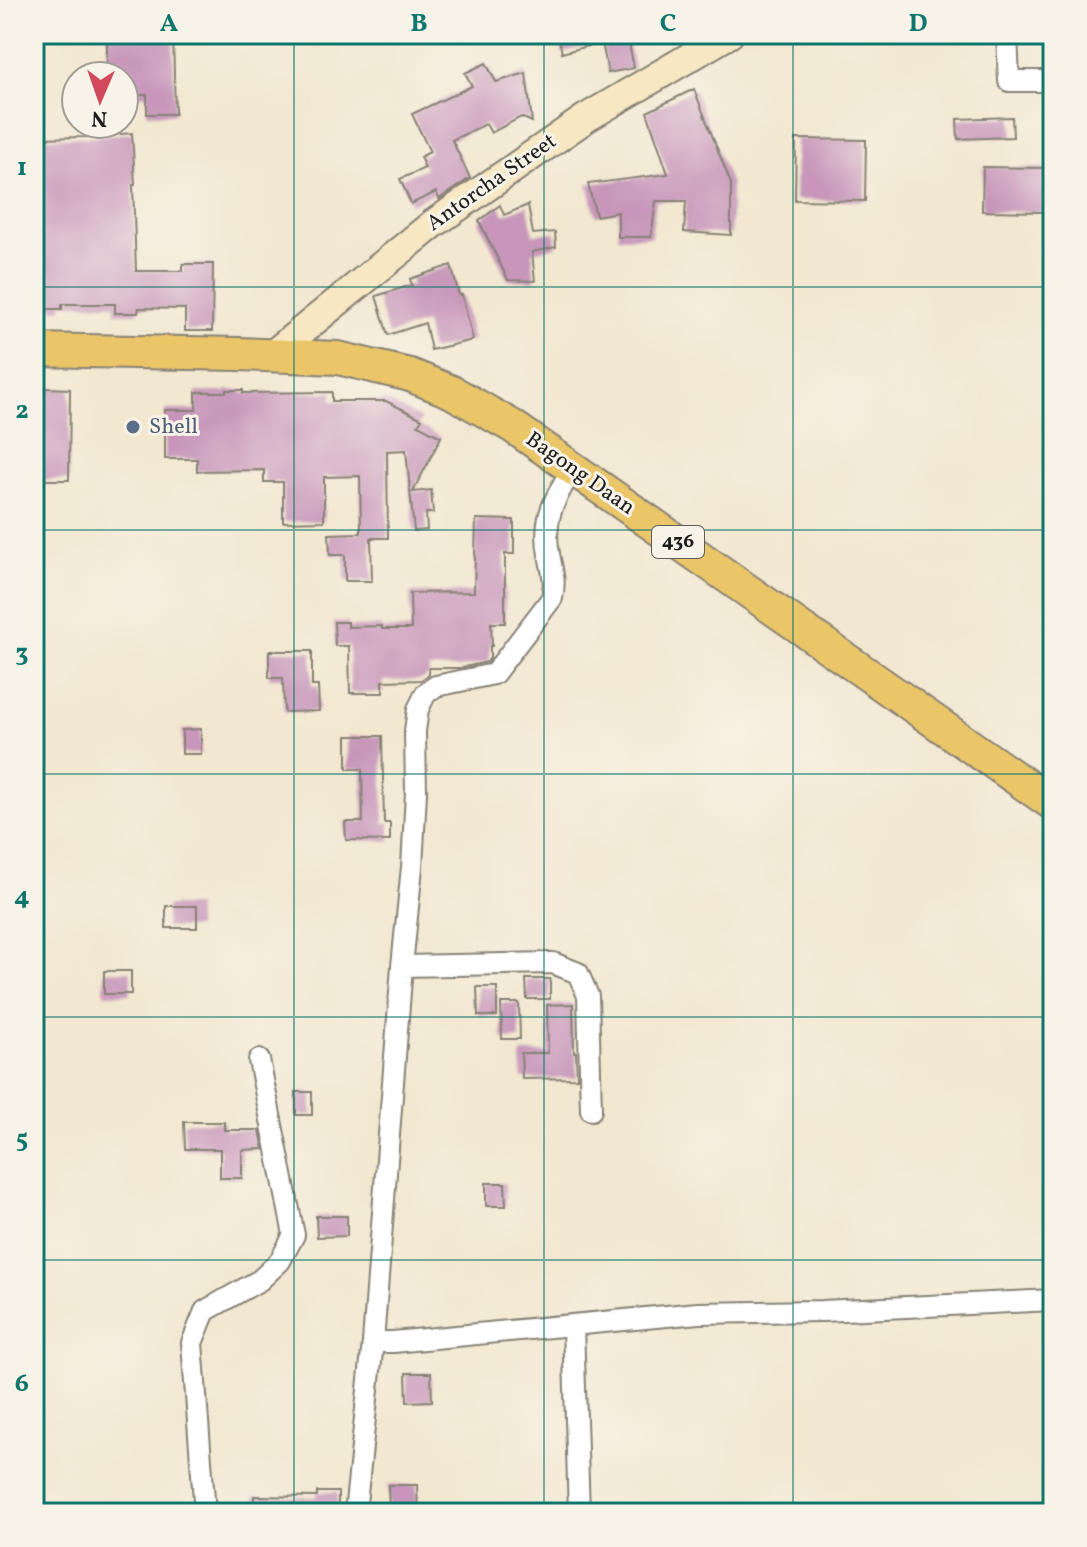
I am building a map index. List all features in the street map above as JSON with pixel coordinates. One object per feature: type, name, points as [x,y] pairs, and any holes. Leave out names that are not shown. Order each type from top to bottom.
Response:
[{"type":"main road","name":"Antorcha Street","points":[[272,355],[433,224],[586,118],[729,34]]},
{"type":"main road","name":"436","points":[[34,350],[272,355]]},
{"type":"main road","name":"Bagong Daan","points":[[272,355],[338,358],[410,375],[452,392],[503,421],[1053,804]]},
{"type":"street","points":[[1007,34],[1009,81],[1053,81]]},
{"type":"street","points":[[355,1513],[373,1342],[412,867],[418,709],[426,693],[436,686],[494,674],[552,598],[555,587],[549,554],[548,515],[572,469]]},
{"type":"street","points":[[402,966],[553,963],[578,973],[588,996],[591,1110]]},
{"type":"street","points":[[205,1513],[192,1343],[205,1311],[260,1280],[280,1261],[294,1235],[259,1060]]},
{"type":"street","points":[[373,1342],[698,1313],[822,1311],[1053,1300]]},
{"type":"street","points":[[573,1326],[579,1513]]},
{"type":"building","points":[[107,34],[173,34],[175,114],[147,114],[147,95],[140,95],[140,60],[107,60]]},
{"type":"building","points":[[558,34],[627,34],[634,68],[608,73],[602,42],[562,53]]},
{"type":"building","points":[[486,63],[496,82],[526,73],[532,122],[521,117],[491,133],[486,124],[452,140],[470,178],[439,199],[436,192],[411,204],[400,179],[425,168],[420,157],[430,152],[412,114],[472,86],[465,73]]},
{"type":"building","points":[[694,89],[731,184],[731,235],[684,232],[686,201],[656,201],[651,237],[618,237],[618,212],[596,216],[588,184],[668,174],[647,112]]},
{"type":"building","points":[[1012,117],[1013,137],[958,139],[957,119]]},
{"type":"building","points":[[34,138],[132,140],[136,271],[183,271],[183,264],[213,264],[212,331],[185,331],[185,309],[139,308],[138,313],[115,313],[115,304],[62,304],[62,309],[34,309]]},
{"type":"building","points":[[796,139],[866,140],[865,201],[795,200]]},
{"type":"building","points":[[983,167],[1045,168],[1044,212],[982,211]]},
{"type":"building","points":[[500,205],[504,215],[528,205],[533,234],[555,232],[556,247],[532,252],[535,281],[508,280],[479,221]]},
{"type":"building","points":[[451,265],[473,340],[431,350],[425,323],[388,335],[376,296],[412,285],[410,279]]},
{"type":"building","points":[[44,388],[70,389],[69,480],[34,480],[34,417],[43,417]]},
{"type":"building","points":[[243,390],[243,393],[332,392],[332,401],[386,401],[422,419],[418,425],[441,437],[413,492],[431,490],[433,513],[426,513],[427,530],[414,531],[406,450],[387,451],[388,538],[371,538],[372,581],[345,581],[345,555],[330,555],[329,534],[361,533],[360,476],[324,477],[324,521],[283,522],[283,482],[264,482],[264,470],[197,471],[197,459],[165,459],[165,410],[196,410],[196,392]]},
{"type":"building","points":[[476,519],[514,520],[514,554],[505,554],[505,623],[491,623],[490,658],[487,662],[460,668],[429,668],[429,675],[421,680],[383,681],[383,693],[350,693],[349,646],[335,646],[334,622],[348,622],[348,627],[411,629],[410,593],[474,592]]},
{"type":"building","points":[[269,651],[312,651],[312,686],[318,686],[319,711],[284,712],[283,678],[269,678]]},
{"type":"building","points":[[201,729],[201,754],[182,754],[182,730]]},
{"type":"building","points":[[347,736],[382,736],[384,823],[390,823],[390,841],[346,840],[345,822],[363,822],[362,769],[347,769]]},
{"type":"building","points":[[166,906],[197,906],[197,928],[166,928]]},
{"type":"building","points":[[104,971],[131,971],[131,994],[104,994]]},
{"type":"building","points":[[526,979],[550,979],[550,999],[527,999]]},
{"type":"building","points":[[477,987],[497,987],[497,1016],[478,1016]]},
{"type":"building","points":[[501,1003],[519,1003],[520,1039],[502,1039]]},
{"type":"building","points":[[573,1004],[577,1078],[522,1079],[521,1053],[548,1053],[547,1005]]},
{"type":"building","points":[[296,1092],[312,1092],[312,1115],[296,1115]]},
{"type":"building","points":[[184,1122],[224,1122],[224,1130],[260,1130],[264,1149],[242,1150],[242,1178],[220,1178],[220,1149],[185,1149]]},
{"type":"building","points":[[486,1183],[505,1183],[506,1206],[486,1206]]},
{"type":"building","points":[[316,1216],[347,1216],[347,1236],[317,1237]]},
{"type":"building","points":[[406,1373],[431,1373],[432,1401],[407,1402]]},
{"type":"building","points":[[388,1485],[417,1485],[418,1510],[389,1511]]},
{"type":"building","points":[[317,1492],[338,1492],[338,1512],[254,1513],[254,1496],[317,1497]]},
{"type":"place","name":"Shell","points":[[133,427]]}]
